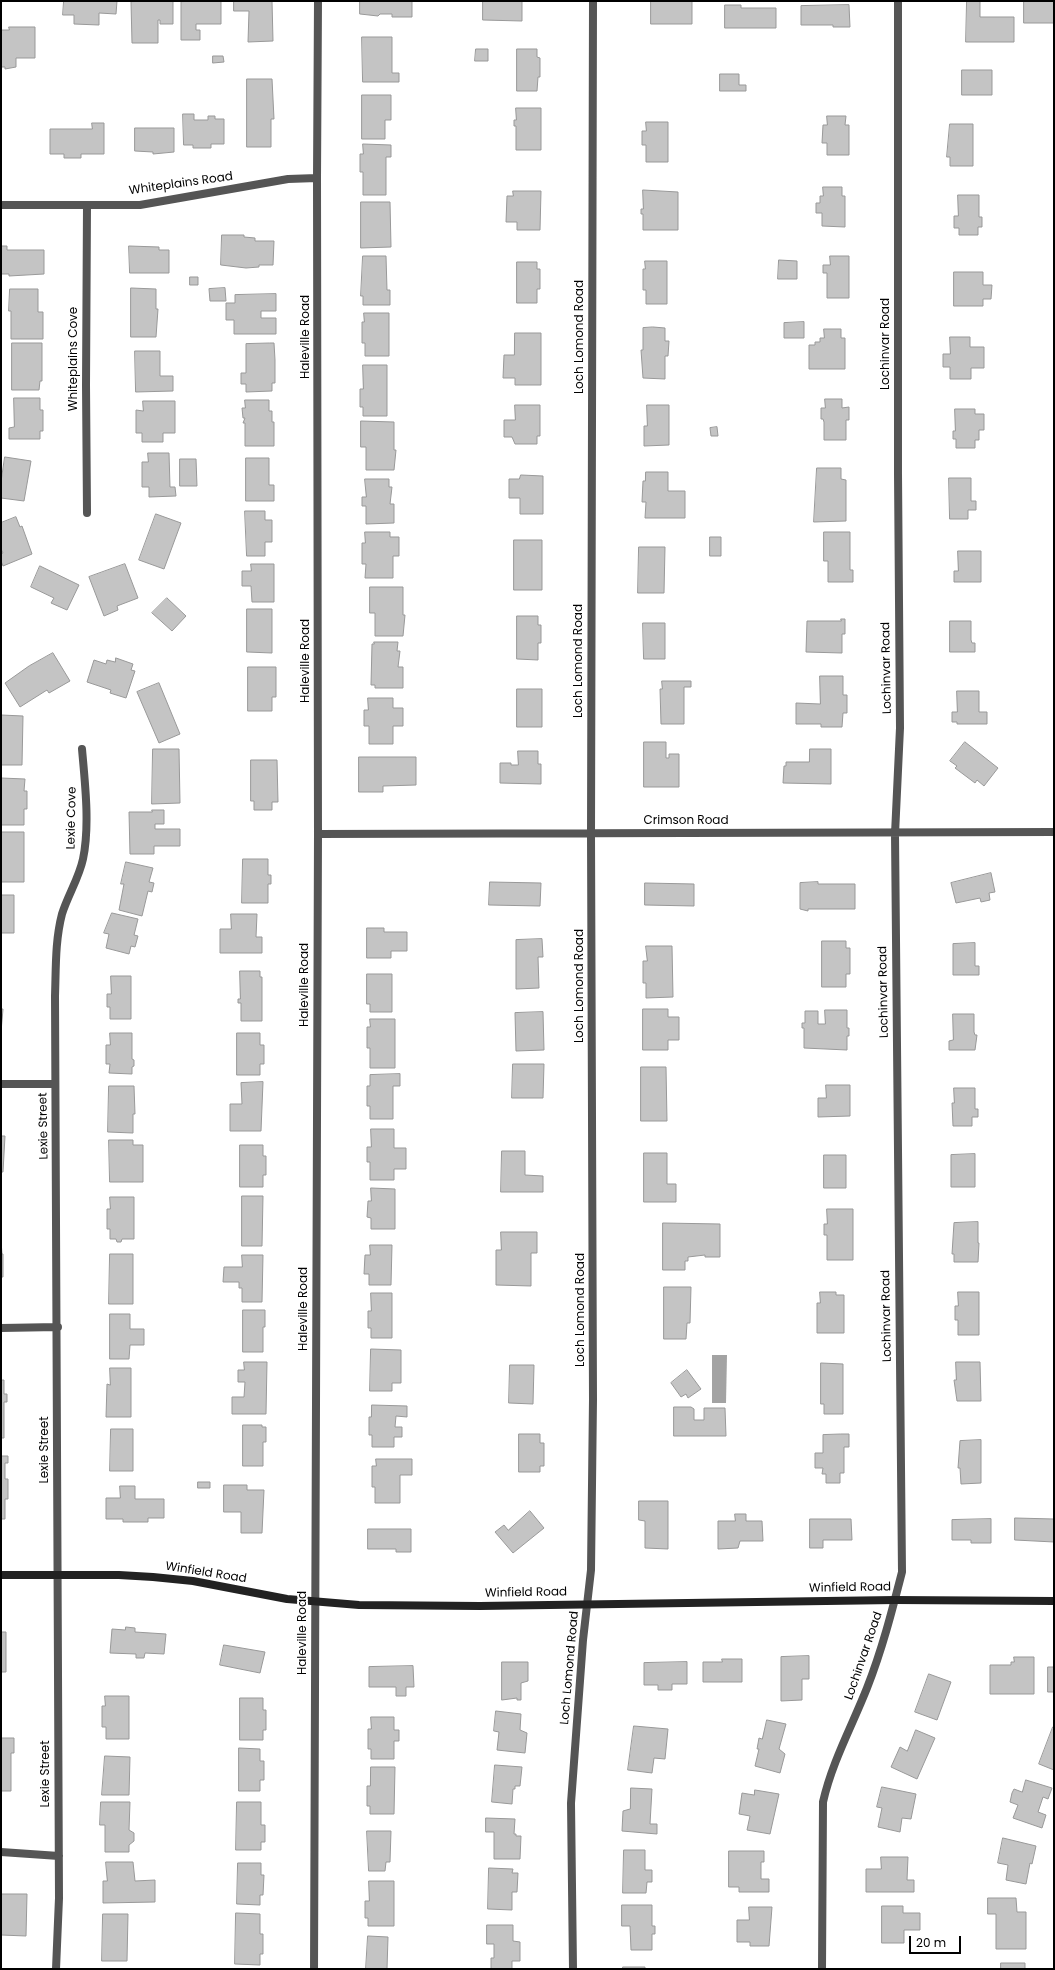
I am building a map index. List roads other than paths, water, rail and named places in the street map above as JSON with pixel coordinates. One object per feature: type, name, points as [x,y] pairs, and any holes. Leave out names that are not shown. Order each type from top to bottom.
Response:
[{"type":"street","name":"Haleville Road","points":[[314,1969],[318,834],[318,1]]},
{"type":"street","name":"Loch Lomond Road","points":[[573,1969],[571,1803],[583,1640],[591,1570],[593,1399],[591,834],[594,1]]},
{"type":"street","name":"Lochinvar Road","points":[[822,1969],[823,1802],[830,1776],[875,1667],[887,1633],[902,1572],[895,834],[900,728],[898,474],[898,1]]},
{"type":"street","name":"Whiteplains Road","points":[[1,205],[87,206],[151,204],[288,179],[317,178]]},
{"type":"street","name":"Whiteplains Cove","points":[[87,206],[87,513]]},
{"type":"street","name":"Lexie Cove","points":[[58,930],[63,912],[83,860],[86,816],[82,749]]},
{"type":"street","name":"Crimson Road","points":[[318,834],[895,834],[1054,832]]},
{"type":"street","name":"Lexie Street","points":[[56,1969],[59,1856],[57,1575],[58,1327],[55,989],[58,930]]},
{"type":"street","points":[[1,1084],[55,1084]]},
{"type":"street","points":[[1,1328],[58,1327]]},
{"type":"street","name":"Winfield Road","points":[[1,1575],[119,1575],[194,1581],[315,1603],[403,1606],[895,1600],[1054,1601]]},
{"type":"street","points":[[1,1852],[59,1856]]}]
